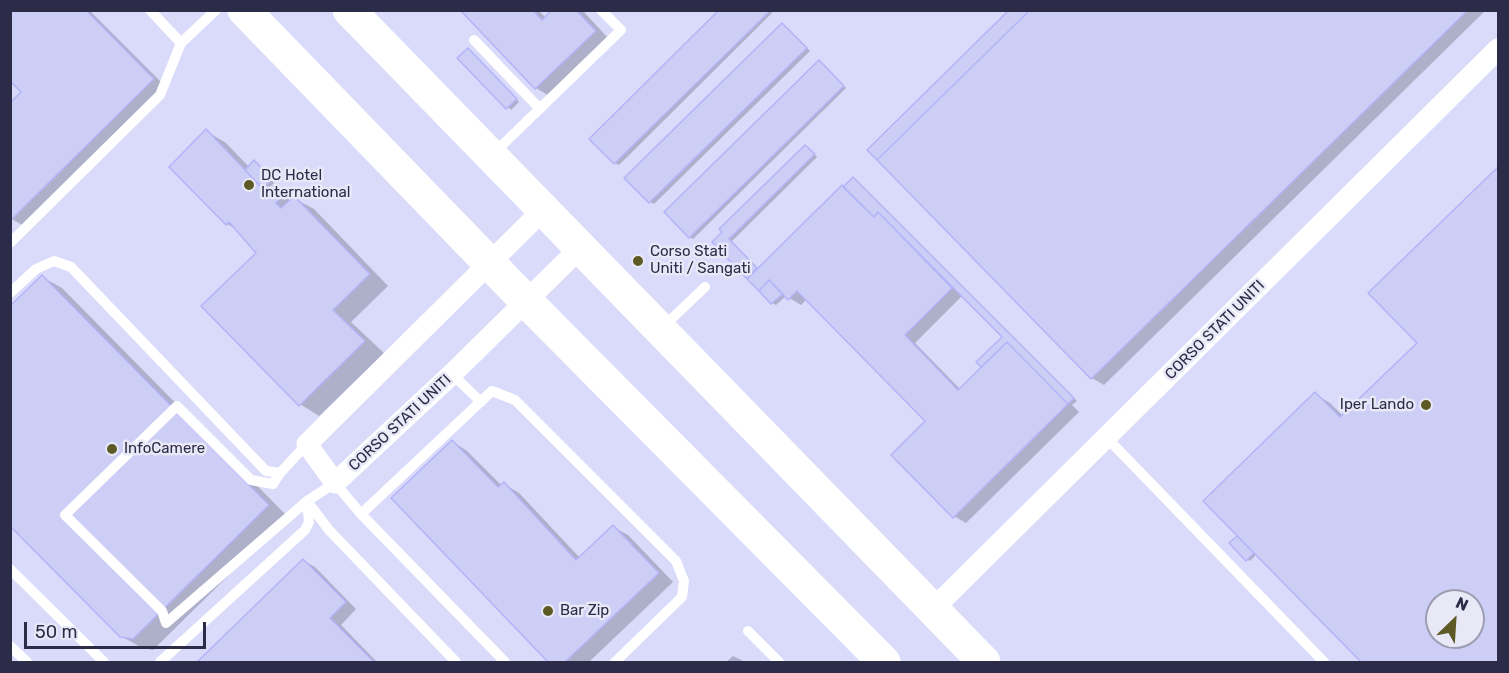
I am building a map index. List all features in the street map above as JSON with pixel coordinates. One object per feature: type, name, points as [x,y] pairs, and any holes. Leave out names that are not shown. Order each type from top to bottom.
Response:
[{"type":"main road","points":[[244,10],[526,301],[881,661]]},
{"type":"main road","points":[[349,10],[984,663]]},
{"type":"street","name":"CORSO STATI UNITI","points":[[932,610],[1498,50]]},
{"type":"street","points":[[307,444],[543,211]]},
{"type":"street","name":"CORSO STATI UNITI","points":[[307,444],[335,483],[452,374],[580,248]]},
{"type":"lane","points":[[150,10],[181,43]]},
{"type":"lane","points":[[10,243],[160,95],[181,43],[216,10]]},
{"type":"lane","points":[[490,156],[621,30],[601,10]]},
{"type":"lane","points":[[474,40],[540,109]]},
{"type":"lane","points":[[10,293],[36,269],[54,261],[71,267],[256,463],[266,471],[280,473]]},
{"type":"lane","points":[[660,330],[705,287]]},
{"type":"lane","points":[[452,374],[481,402]]},
{"type":"lane","points":[[361,514],[492,391],[515,400],[675,561],[684,581],[682,597],[615,663]]},
{"type":"lane","points":[[307,444],[273,484],[251,480],[177,406],[65,515],[162,611],[166,623],[307,501],[335,483],[361,514],[505,663]]},
{"type":"lane","points":[[1106,437],[1324,663]]},
{"type":"lane","points":[[160,663],[304,530],[309,522],[307,501]]},
{"type":"lane","points":[[307,501],[329,530],[456,663]]},
{"type":"lane","points":[[10,569],[104,663]]},
{"type":"lane","points":[[748,632],[779,663]]},
{"type":"lane","points":[[10,646],[27,663]]},
{"type":"shaded area","points":[[10,11],[1498,11],[1498,662],[11,662]]},
{"type":"building","points":[[10,10],[86,10],[154,79],[11,220],[10,103],[21,92],[10,81]]},
{"type":"building","points":[[460,10],[533,10],[542,20],[552,10],[576,10],[596,31],[535,89]]},
{"type":"building","points":[[719,10],[770,11],[614,164],[589,139]]},
{"type":"building","points":[[1009,10],[1030,10],[877,160],[867,150]]},
{"type":"building","points":[[1030,10],[1468,10],[1091,379],[877,160]]},
{"type":"building","points":[[782,23],[807,48],[649,203],[624,178]]},
{"type":"building","points":[[468,48],[517,99],[506,109],[457,58]]},
{"type":"building","points":[[819,60],[844,86],[689,238],[664,212]]},
{"type":"building","points":[[206,129],[267,193],[274,186],[283,196],[276,203],[281,208],[294,196],[370,274],[333,310],[365,341],[299,406],[201,306],[256,253],[229,222],[226,225],[169,167]]},
{"type":"building","points":[[805,145],[815,154],[729,239],[757,268],[747,279],[712,242],[722,232],[719,229]]},
{"type":"building","points":[[254,160],[272,179],[263,189],[245,170]]},
{"type":"building","name":"Iper Lando","points":[[1498,167],[1498,662],[1361,662],[1203,501],[1315,392],[1340,417],[1417,343],[1368,293]]},
{"type":"building","points":[[853,177],[1074,398],[1068,404],[1007,342],[981,367],[976,362],[1002,337],[878,212],[874,217],[843,187]]},
{"type":"building","points":[[842,185],[874,217],[878,212],[952,288],[905,335],[958,390],[1007,342],[1068,404],[953,518],[891,455],[925,421],[797,291],[788,300],[769,280],[759,291],[747,279]]},
{"type":"building","name":"InfoCamere","points":[[42,275],[269,505],[133,639],[120,637],[10,526],[10,306]]},
{"type":"building","points":[[769,280],[783,294],[771,304],[759,291]]},
{"type":"building","points":[[452,440],[498,487],[504,482],[576,560],[613,525],[659,573],[565,662],[548,662],[391,498]]},
{"type":"building","points":[[1237,536],[1254,553],[1246,561],[1229,543]]},
{"type":"building","points":[[303,559],[346,602],[330,618],[374,662],[197,662]]},
{"type":"place","name":"DC Hotel International","points":[[249,185]]},
{"type":"place","name":"Corso Stati Uniti / Sangati","points":[[638,261]]},
{"type":"place","name":"Iper Lando","points":[[1426,405]]},
{"type":"place","name":"InfoCamere","points":[[112,449]]},
{"type":"place","name":"Bar Zip","points":[[548,611]]}]
